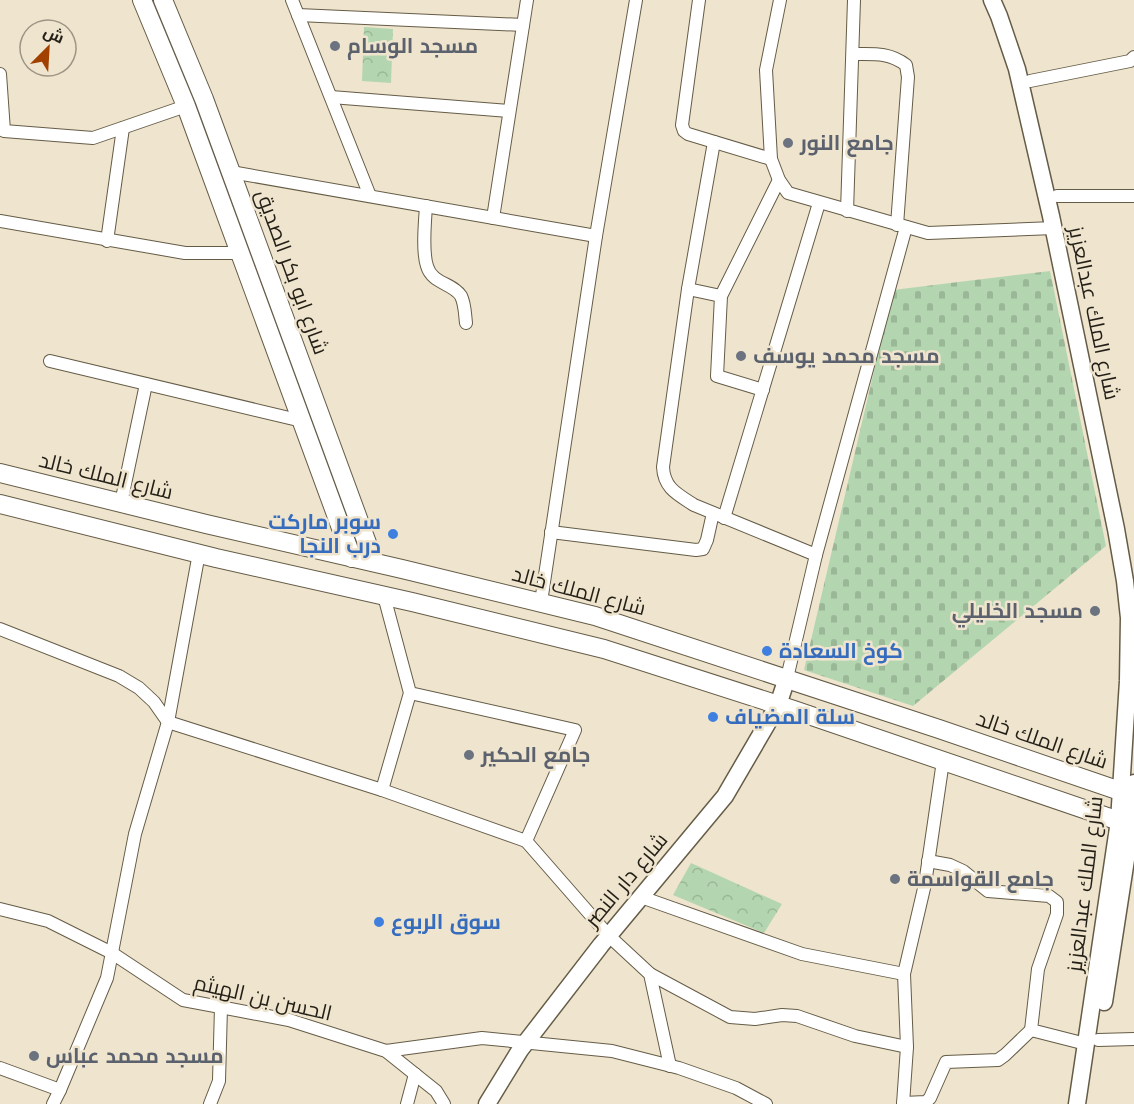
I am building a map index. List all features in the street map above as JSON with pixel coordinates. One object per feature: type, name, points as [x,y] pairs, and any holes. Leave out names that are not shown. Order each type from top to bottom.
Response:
[{"type":"main road","name":"شارع ابو بكر الصديق","points":[[142,0],[186,106],[352,558]]},
{"type":"main road","name":"شارع ابو بكر الصديق","points":[[163,0],[204,99],[374,562]]},
{"type":"main road","name":"شارع الملك خالد","points":[[0,473],[595,616],[1129,789]]},
{"type":"main road","points":[[0,504],[604,649],[1124,821]]},
{"type":"street","points":[[292,0],[370,196]]},
{"type":"street","points":[[493,218],[527,0]]},
{"type":"street","points":[[541,602],[596,236],[636,0]]},
{"type":"street","points":[[699,0],[682,125],[684,131],[771,159]]},
{"type":"street","points":[[780,0],[766,70],[771,159],[779,180],[788,193],[928,233],[1053,228]]},
{"type":"street","points":[[847,211],[854,0]]},
{"type":"street","name":"شارع الملك عبدالعزيز","points":[[992,0],[1017,69],[1053,228],[1113,517],[1125,581],[1129,618],[1129,789],[1092,1042],[1088,1104]]},
{"type":"street","name":"شارع الملك عبدالعزيز","points":[[1005,0],[1029,81],[1057,196],[1134,569]]},
{"type":"street","points":[[298,15],[523,25]]},
{"type":"street","points":[[787,678],[816,555],[901,226],[908,77],[906,65],[896,58],[880,54],[853,54]]},
{"type":"street","points":[[1029,81],[1130,61],[1134,57]]},
{"type":"street","points":[[0,74],[4,130],[93,138],[186,106]]},
{"type":"street","points":[[331,97],[509,111]]},
{"type":"street","points":[[107,241],[123,128]]},
{"type":"street","points":[[714,142],[688,289],[663,476],[677,494],[694,505],[816,555]]},
{"type":"street","points":[[231,172],[596,236]]},
{"type":"street","points":[[764,390],[717,376],[721,296],[779,180]]},
{"type":"street","points":[[1057,196],[1134,196]]},
{"type":"street","points":[[551,532],[703,549],[719,515],[764,390],[819,203]]},
{"type":"street","points":[[426,206],[427,267],[434,278],[460,296],[466,323]]},
{"type":"street","points":[[0,221],[184,253],[240,253]]},
{"type":"street","points":[[688,289],[721,296]]},
{"type":"street","points":[[50,361],[302,421]]},
{"type":"street","points":[[121,503],[146,384]]},
{"type":"street","points":[[53,1104],[107,978],[135,834],[168,722],[198,553]]},
{"type":"street","points":[[382,790],[410,693],[384,596]]},
{"type":"street","points":[[0,629],[119,676],[139,688],[154,702],[168,722],[382,790],[526,841],[609,936],[650,974],[730,1017],[755,1019],[782,1015],[797,1016],[855,1036],[907,1047]]},
{"type":"street","name":"شارع دار النصر","points":[[487,1104],[526,1042],[609,936],[725,796],[778,705],[787,678]]},
{"type":"street","points":[[410,693],[575,730],[526,841]]},
{"type":"street","points":[[928,861],[950,865],[988,891],[1049,896],[1057,902],[1057,914],[1038,969],[1031,1030],[998,1060],[946,1062],[926,1102],[903,1103],[907,1047],[904,974],[925,884],[928,861],[943,761]]},
{"type":"street","name":"شارع الملك عبدالعزيز","points":[[1077,1104],[1129,869],[1124,821]]},
{"type":"street","points":[[641,897],[802,954],[904,974]]},
{"type":"street","name":"الحسن بن الهيثم","points":[[0,909],[48,921],[112,953],[183,1000],[289,1020],[386,1051],[436,1091],[444,1104]]},
{"type":"street","points":[[650,974],[670,1066]]},
{"type":"street","points":[[210,1104],[219,1081],[221,1007]]},
{"type":"street","points":[[1031,1030],[1092,1042],[1134,1039]]},
{"type":"street","points":[[386,1051],[482,1038],[612,1051],[670,1066],[736,1088],[766,1104]]},
{"type":"street","points":[[0,1068],[60,1090]]},
{"type":"street","points":[[407,1104],[415,1074]]},
{"type":"green space","points":[[364,27],[393,29],[391,83],[362,81]]},
{"type":"green space","points":[[1050,271],[1106,546],[913,706],[804,670],[893,290]]},
{"type":"green space","points":[[691,863],[782,904],[764,933],[673,895]]},
{"type":"place","name":"مسجد الوسام","points":[[335,46]]},
{"type":"place","name":"جامع النور","points":[[788,143]]},
{"type":"place","name":"مسجد محمد يوسف","points":[[741,356]]},
{"type":"place","name":"سوبر ماركت درب النجا","points":[[393,534]]},
{"type":"place","name":"مسجد الخليلي","points":[[1095,611]]},
{"type":"place","name":"كوخ السعادة","points":[[767,651]]},
{"type":"place","name":"سلة المضياف","points":[[713,717]]},
{"type":"place","name":"جامع الحكير","points":[[469,755]]},
{"type":"place","name":"جامع القواسمة","points":[[895,879]]},
{"type":"place","name":"سوق الربوع","points":[[379,922]]},
{"type":"place","name":"مسجد محمد عباس","points":[[34,1056]]}]
